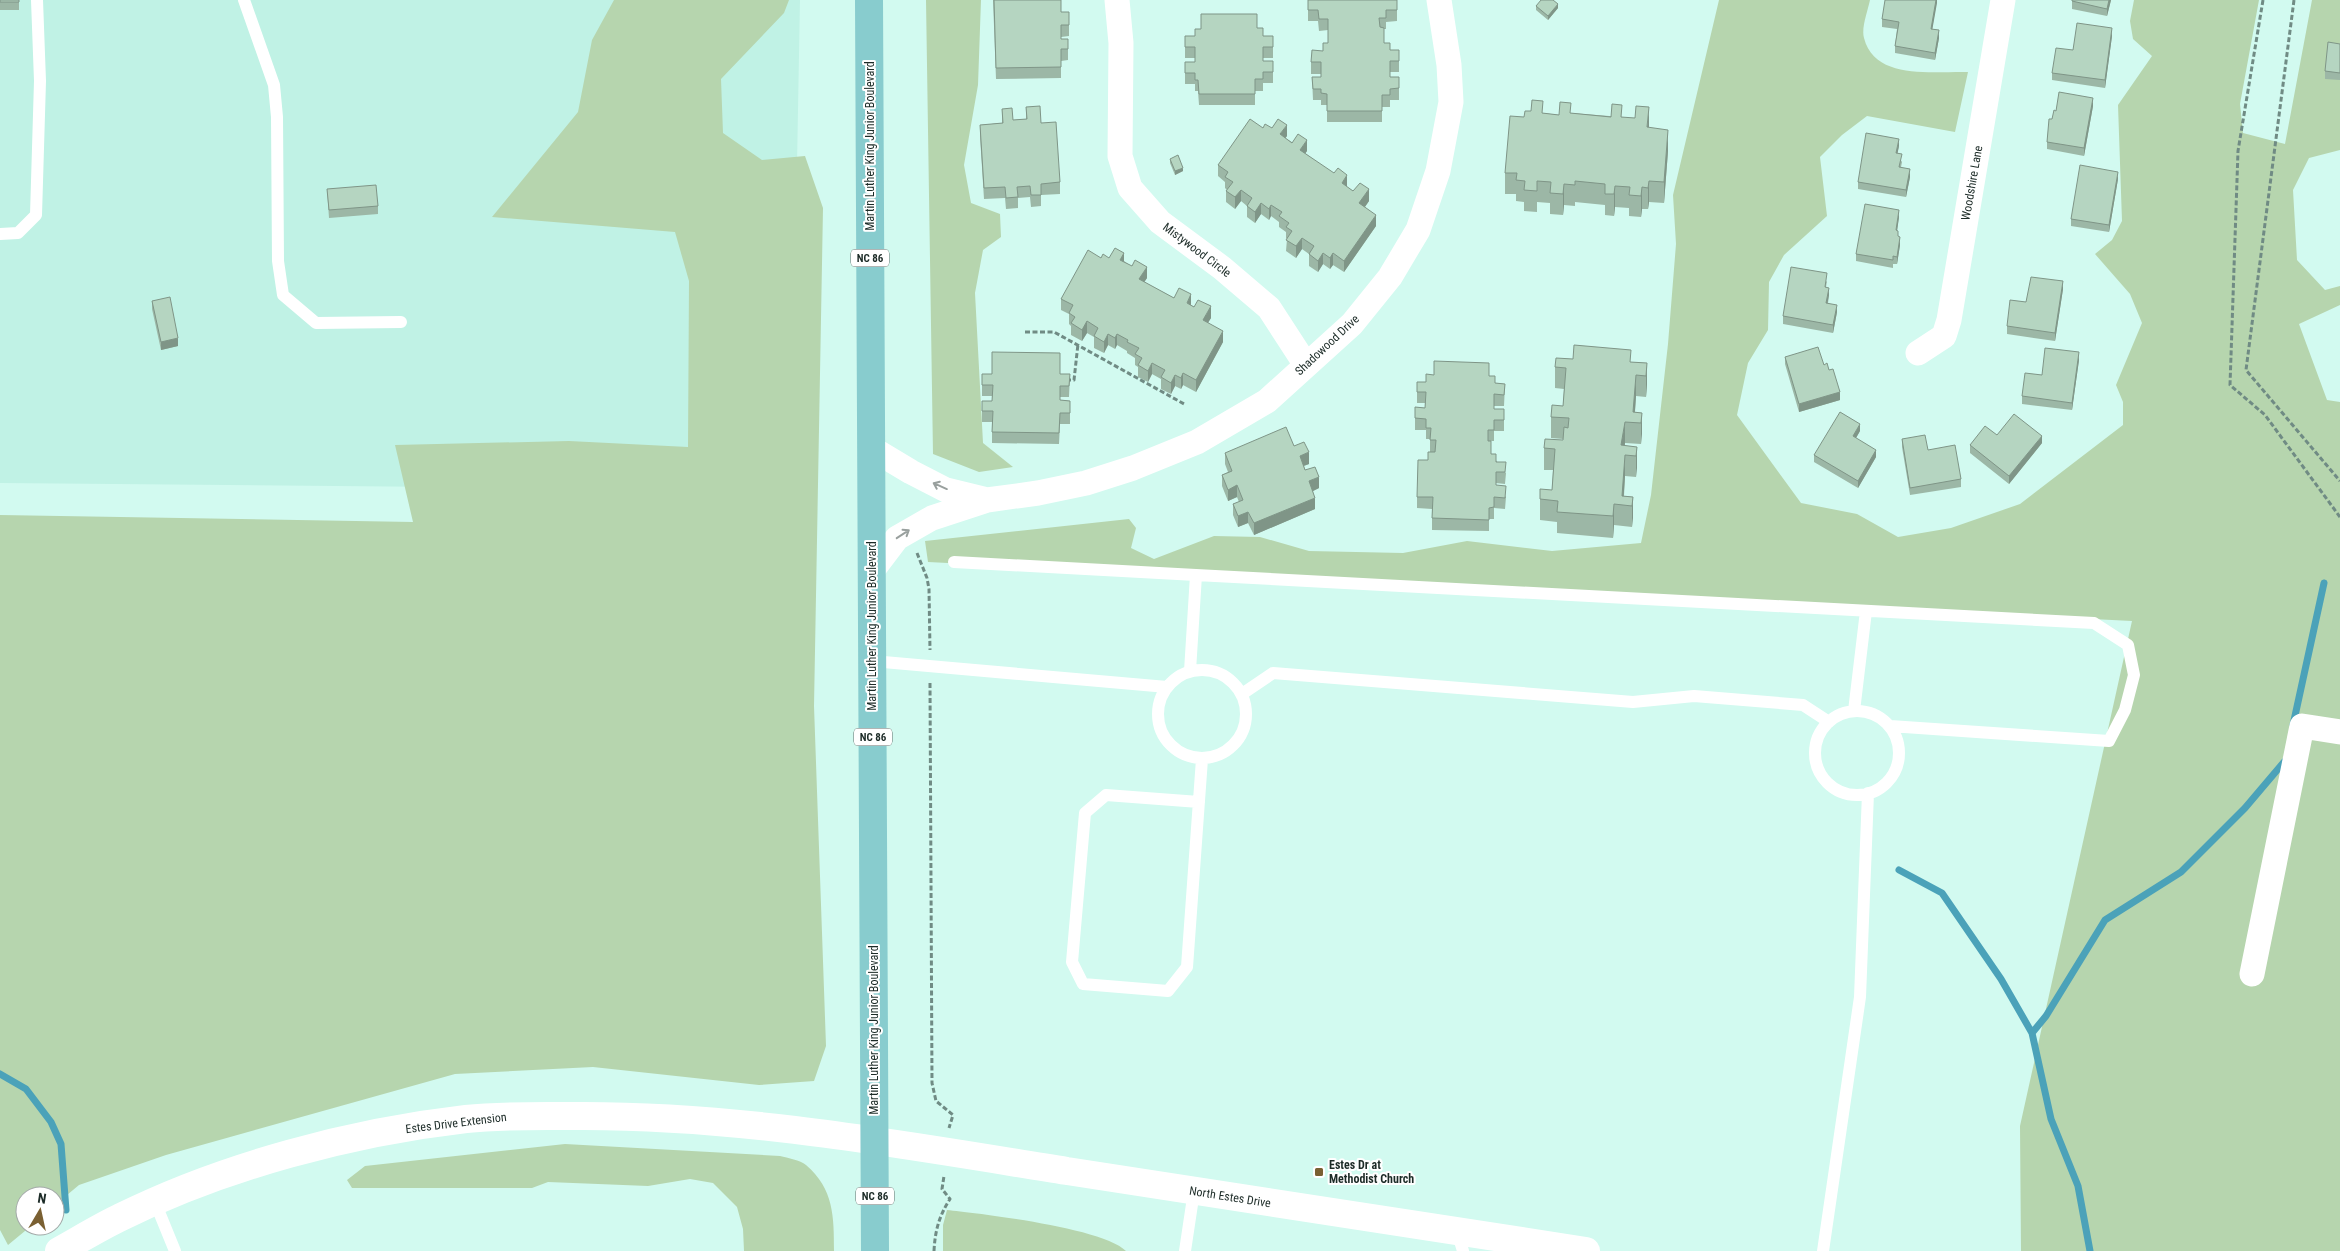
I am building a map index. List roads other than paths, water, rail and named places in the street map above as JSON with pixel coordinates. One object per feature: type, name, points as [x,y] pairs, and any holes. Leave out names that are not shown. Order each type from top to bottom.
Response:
[{"type":"main road","name":"Martin Luther King Junior Boulevard","points":[[869,0],[875,1251]]},
{"type":"main road","name":"Estes Drive Extension","points":[[59,1251],[122,1216],[227,1174],[288,1155],[384,1133],[469,1119],[510,1116],[644,1116],[724,1122],[874,1141]]},
{"type":"main road","name":"North Estes Drive","points":[[874,1141],[1194,1191],[1460,1241],[1586,1251]]},
{"type":"street","name":"Mistywood Circle","points":[[1117,0],[1121,43],[1120,156],[1130,188],[1160,222],[1222,268],[1269,308],[1306,366]]},
{"type":"street","name":"Shadowood Drive","points":[[872,571],[897,538],[932,518],[987,500],[1038,493],[1086,483],[1166,456],[1197,442],[1267,401],[1352,324],[1390,276],[1418,230],[1438,172],[1451,102],[1449,65],[1438,0]]},
{"type":"street","name":"Woodshire Lane","points":[[1918,353],[1944,336],[1949,320],[2003,0]]},
{"type":"street","name":"Shadowood Drive","points":[[871,448],[946,490],[987,500]]},
{"type":"street","points":[[2252,974],[2302,726],[2340,732]]},
{"type":"lane","points":[[0,234],[18,234],[36,215],[40,81],[37,0]]},
{"type":"lane","points":[[244,0],[274,84],[277,117],[278,261],[284,295],[316,323],[401,322]]},
{"type":"lane","points":[[954,562],[2094,623],[2128,645],[2134,675],[2125,710],[2109,741],[1890,726]]},
{"type":"lane","points":[[1190,671],[1196,576]]},
{"type":"lane","points":[[1854,711],[1866,612]]},
{"type":"lane","points":[[872,661],[1167,687]]},
{"type":"lane","points":[[1205,670],[1220,673],[1232,682],[1242,694],[1246,708],[1246,723],[1240,737],[1230,749],[1217,756],[1202,759],[1188,756],[1175,750],[1165,740],[1159,727],[1160,699],[1167,687],[1177,677],[1190,671],[1205,670]]},
{"type":"lane","points":[[1242,694],[1273,672],[1633,702],[1694,696],[1803,705],[1829,722]]},
{"type":"lane","points":[[1854,711],[1868,712],[1880,717],[1890,726],[1897,739],[1900,752],[1897,766],[1886,783],[1868,793],[1854,795],[1840,791],[1828,784],[1820,772],[1816,759],[1816,745],[1820,732],[1829,722],[1841,714],[1854,711]]},
{"type":"lane","points":[[1199,802],[1106,795],[1086,813],[1072,962],[1083,984],[1168,991],[1187,967],[1199,802],[1202,759]]},
{"type":"lane","points":[[1823,1251],[1860,997],[1868,793]]},
{"type":"lane","points":[[1185,1251],[1194,1191]]},
{"type":"lane","points":[[156,1202],[175,1251]]},
{"type":"waterway","points":[[2293,725],[2324,583]]},
{"type":"waterway","points":[[2032,1033],[2046,1016],[2105,920],[2181,872],[2245,808],[2284,762]]},
{"type":"waterway","points":[[1899,870],[1942,893],[2001,979],[2032,1033],[2051,1119],[2078,1186],[2090,1251]]},
{"type":"waterway","points":[[0,1074],[26,1089],[51,1122],[61,1144],[66,1210]]},
{"type":"place","name":"Estes Dr at Methodist Church","points":[[1319,1172]]}]
